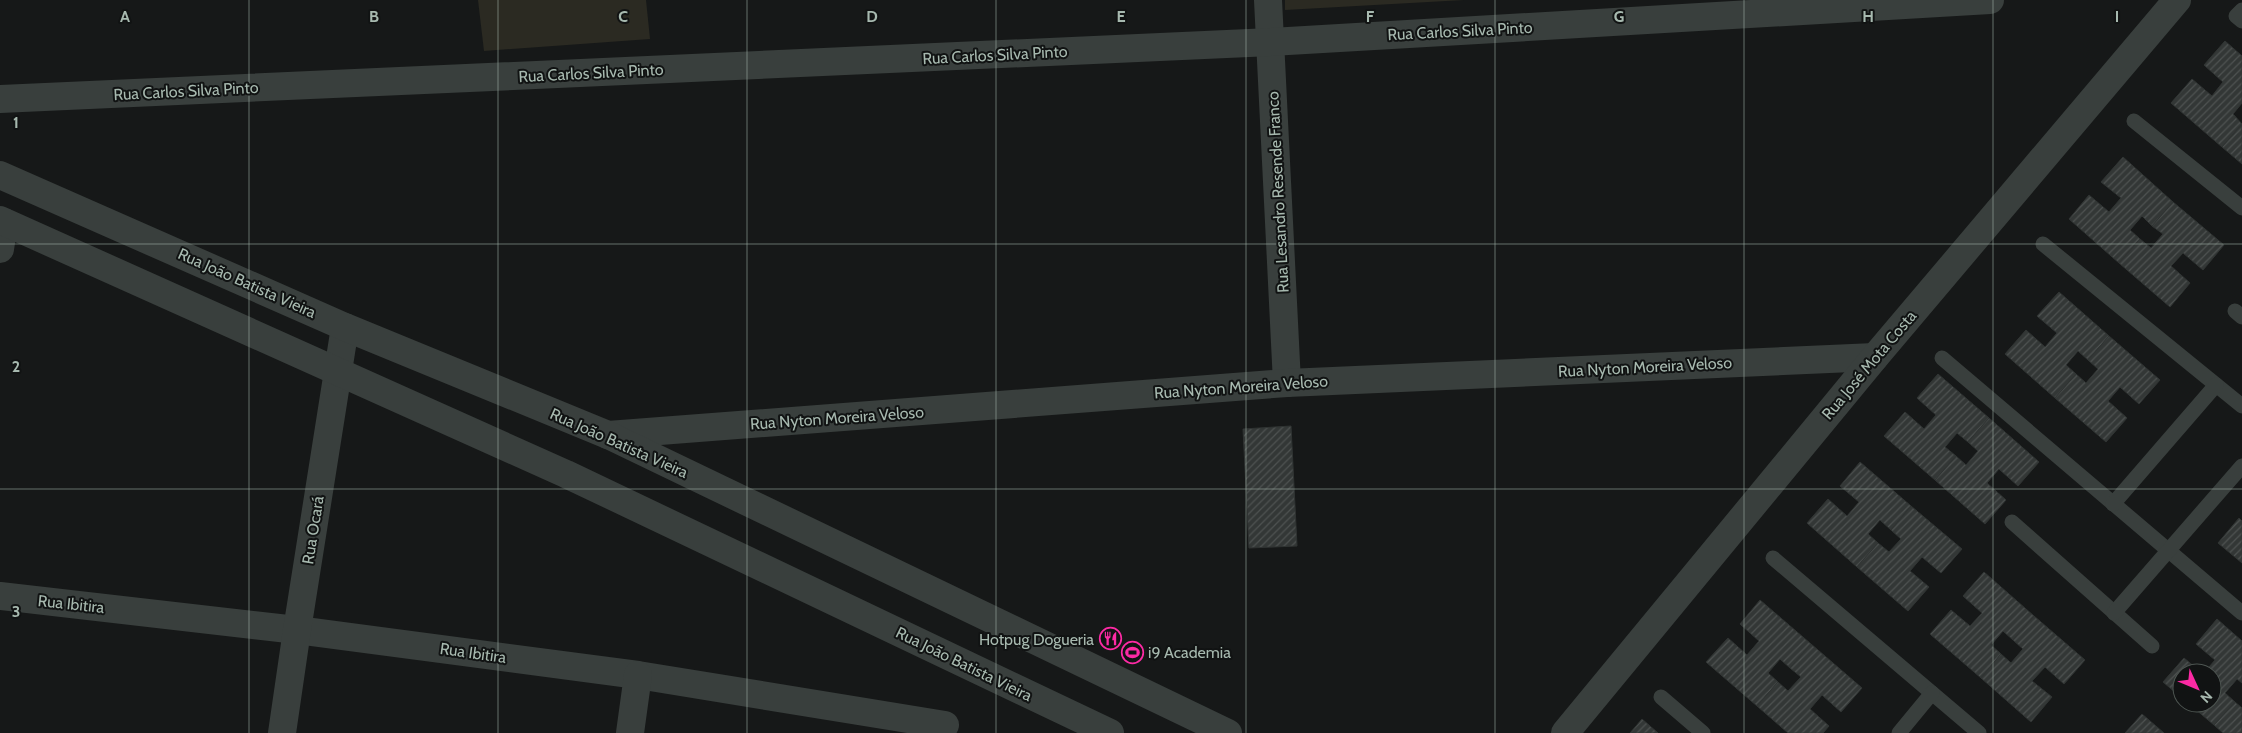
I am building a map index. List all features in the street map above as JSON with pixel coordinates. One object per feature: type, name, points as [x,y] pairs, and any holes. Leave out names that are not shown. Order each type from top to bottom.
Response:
[{"type":"street","name":"Rua Lesandro Resende Franco","points":[[1268,0],[1286,383]]},
{"type":"street","name":"Rua Carlos Silva Pinto","points":[[0,99],[1271,42],[1990,0]]},
{"type":"street","name":"Rua José Mota Costa","points":[[1565,733],[2166,3]]},
{"type":"street","name":"Rua João Batista Vieira","points":[[0,175],[345,327],[608,435],[1228,733]]},
{"type":"street","name":"Rua João Batista Vieira","points":[[2,221],[566,474],[1110,733]]},
{"type":"street","points":[[0,249],[2,221]]},
{"type":"street","name":"Rua Ocará","points":[[282,733],[345,327]]},
{"type":"street","name":"Rua Nyton Moreira Veloso","points":[[608,435],[1286,383],[1875,357]]},
{"type":"street","name":"Rua Ibitira","points":[[0,596],[297,630],[638,675],[945,725]]},
{"type":"street","points":[[630,733],[638,675]]},
{"type":"lane","points":[[2242,10],[2236,16],[2242,21]]},
{"type":"lane","points":[[2134,121],[2242,208]]},
{"type":"lane","points":[[2043,244],[2242,406]]},
{"type":"lane","points":[[1942,358],[2242,613]]},
{"type":"lane","points":[[2113,504],[2216,386]]},
{"type":"lane","points":[[2114,613],[2242,466]]},
{"type":"lane","points":[[2012,522],[2152,646]]},
{"type":"lane","points":[[1773,558],[1978,733]]},
{"type":"lane","points":[[1899,733],[1932,693]]},
{"type":"lane","points":[[1661,697],[1703,733]]},
{"type":"shaded area","points":[[478,0],[646,0],[650,39],[484,51]]},
{"type":"shaded area","points":[[1285,0],[1464,0],[1285,10]]},
{"type":"building","points":[[2225,41],[2242,56],[2242,103],[2233,114],[2242,124],[2222,147],[2171,103],[2192,79],[2212,96],[2223,82],[2204,65]]},
{"type":"building","points":[[2242,124],[2242,164],[2222,147]]},
{"type":"building","points":[[2123,157],[2173,202],[2152,226],[2142,216],[2130,230],[2140,239],[2119,263],[2069,219],[2089,195],[2109,212],[2121,198],[2101,182]]},
{"type":"building","points":[[2173,202],[2224,245],[2203,270],[2183,253],[2171,266],[2190,283],[2170,307],[2119,263],[2140,239],[2151,248],[2163,234],[2152,226]]},
{"type":"building","points":[[2059,292],[2109,336],[2088,360],[2078,351],[2066,365],[2076,374],[2055,398],[2005,354],[2026,330],[2045,347],[2057,333],[2037,316]]},
{"type":"building","points":[[2109,336],[2160,380],[2139,404],[2120,387],[2108,401],[2127,418],[2106,442],[2055,398],[2076,374],[2086,383],[2098,369],[2088,360]]},
{"type":"building","points":[[1938,374],[1989,418],[1968,442],[1957,433],[1945,447],[1956,456],[1935,480],[1884,436],[1905,412],[1924,429],[1936,415],[1917,398]]},
{"type":"building","points":[[1989,418],[2039,462],[2018,486],[1999,469],[1987,483],[2006,500],[1985,524],[1935,480],[1956,456],[1966,465],[1978,451],[1968,442]]},
{"type":"building","points":[[1291,426],[1297,546],[1249,548],[1243,429]]},
{"type":"building","points":[[1860,462],[1911,506],[1891,530],[1880,520],[1868,534],[1878,543],[1857,567],[1807,523],[1828,499],[1847,516],[1859,502],[1840,486]]},
{"type":"building","points":[[1911,506],[1962,549],[1941,573],[1922,557],[1910,571],[1929,587],[1908,611],[1857,567],[1878,543],[1889,552],[1901,539],[1891,530]]},
{"type":"building","points":[[2239,518],[2242,521],[2242,563],[2218,543]]},
{"type":"building","points":[[1984,572],[2034,616],[2013,640],[2003,631],[1991,645],[2001,654],[1981,678],[1930,634],[1951,610],[1970,626],[1982,613],[1963,596]]},
{"type":"building","points":[[1760,600],[1811,644],[1790,668],[1780,659],[1768,673],[1778,682],[1757,706],[1706,662],[1728,638],[1747,655],[1759,641],[1740,624]]},
{"type":"building","points":[[2034,616],[2085,660],[2064,684],[2045,667],[2032,681],[2052,697],[2031,722],[1981,678],[2001,654],[2011,663],[2023,649],[2013,640]]},
{"type":"building","points":[[2217,619],[2242,641],[2242,683],[2237,679],[2225,693],[2235,702],[2214,725],[2200,713],[2222,713],[2222,663],[2212,663],[2215,660],[2196,644]]},
{"type":"building","points":[[1811,644],[1862,688],[1841,712],[1822,695],[1810,709],[1829,726],[1823,733],[1788,733],[1757,706],[1778,682],[1788,691],[1801,677],[1790,668]]},
{"type":"building","points":[[2184,658],[2190,663],[2180,663]]},
{"type":"building","points":[[2172,672],[2172,690],[2163,682]]},
{"type":"building","points":[[2235,702],[2242,708],[2242,733],[2223,733],[2214,725]]},
{"type":"building","points":[[2142,714],[2164,733],[2125,733]]},
{"type":"building","points":[[1642,719],[1658,733],[1630,733]]},
{"type":"place","name":"Hotpug Dogueria","points":[[1110,639]]},
{"type":"place","name":"i9 Academia","points":[[1132,652]]}]
